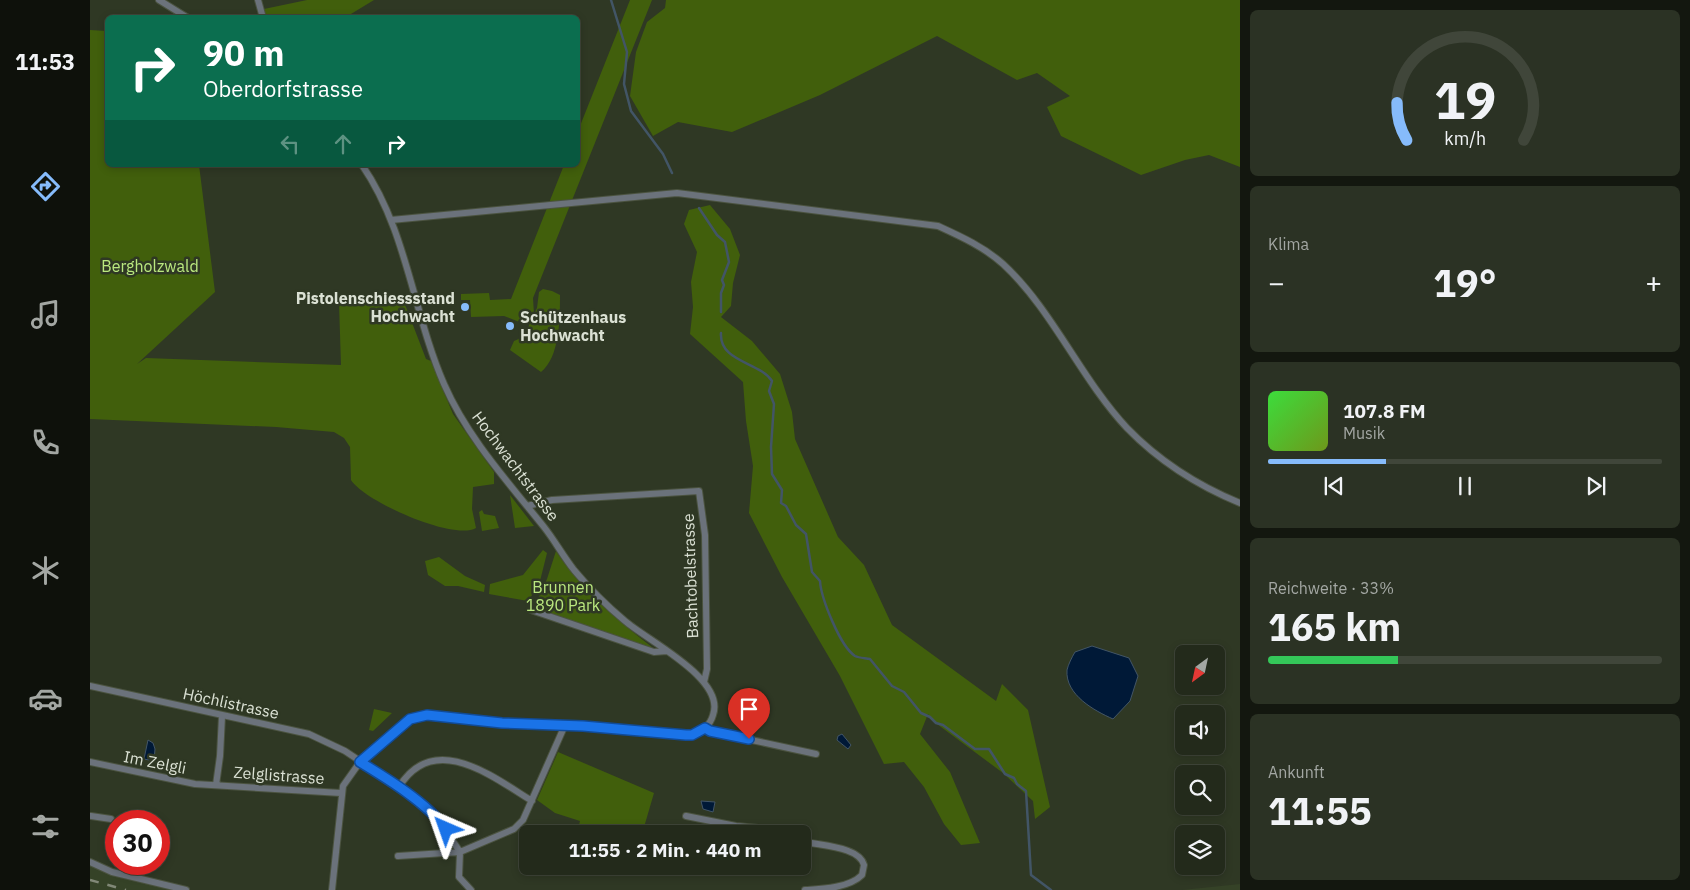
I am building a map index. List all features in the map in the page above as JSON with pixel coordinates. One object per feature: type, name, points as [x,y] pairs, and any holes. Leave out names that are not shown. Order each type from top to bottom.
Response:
[{"type":"street","points":[[159,0],[183,15]]},
{"type":"street","points":[[258,0],[262,15]]},
{"type":"street","name":"Hochwachtstrasse","points":[[363,167],[392,220],[420,319],[444,385],[466,425],[574,570],[595,593],[624,621],[667,651],[710,689],[715,701],[714,714],[705,728]]},
{"type":"street","points":[[392,220],[677,193],[938,226],[971,241],[987,251],[1018,280],[1098,392],[1126,427],[1149,450],[1190,480],[1240,503]]},
{"type":"street","name":"Bachtobelstrasse","points":[[527,506],[552,500],[699,491],[706,535],[707,669],[704,682]]},
{"type":"street","points":[[531,610],[654,652],[667,651]]},
{"type":"street","name":"Höchlistrasse","points":[[90,686],[309,734],[345,751],[399,787],[439,820],[460,852]]},
{"type":"street","points":[[332,890],[341,794],[347,778],[360,762],[403,725],[418,716],[438,715],[502,723],[565,725],[686,735],[692,735],[705,728],[710,731],[816,754]]},
{"type":"street","points":[[216,785],[222,716]]},
{"type":"street","points":[[398,856],[460,852],[514,829],[522,820],[532,801],[565,725]]},
{"type":"street","points":[[399,787],[420,764],[437,760],[456,761],[477,767],[532,801]]},
{"type":"street","name":"Im Zelgli","points":[[90,762],[163,778],[216,785]]},
{"type":"street","name":"Zelglistrasse","points":[[216,785],[341,794]]},
{"type":"street","points":[[686,816],[731,825]]},
{"type":"street","points":[[90,817],[105,818]]},
{"type":"street","points":[[806,890],[822,889],[852,881],[862,875],[864,865],[858,855],[850,851],[811,843]]},
{"type":"street","points":[[460,852],[459,877],[471,890]]},
{"type":"street","points":[[90,862],[112,872],[186,890]]},
{"type":"shaded area","points":[[90,866],[105,872],[105,875],[112,875],[173,890],[90,890]]},
{"type":"shaded area","points":[[1240,884],[1240,890],[1182,890]]},
{"type":"green space","points":[[307,0],[374,0],[349,15],[266,15],[264,9]]},
{"type":"green space","points":[[630,0],[652,0],[533,298],[534,314],[526,315],[522,323],[504,316],[471,317],[470,300],[461,300],[461,294],[489,293],[490,300],[511,299],[563,167],[580,167],[580,126]]},
{"type":"green space","points":[[666,0],[1240,0],[1240,167],[1209,155],[1185,160],[1141,175],[1061,136],[1047,107],[1070,96],[1037,73],[1017,80],[937,36],[820,95],[732,132],[678,122],[653,136],[630,96],[636,52],[647,22],[665,8]]},
{"type":"green space","name":"Bergholzwald","points":[[90,30],[105,31],[105,167],[199,167],[215,292],[137,364],[146,358],[341,365],[339,303],[401,300],[406,307],[426,359],[431,361],[453,414],[494,472],[494,484],[473,487],[472,509],[476,528],[465,531],[449,529],[410,517],[390,508],[359,489],[351,480],[350,447],[344,438],[334,432],[276,427],[90,419]]},
{"type":"green space","points":[[710,205],[730,229],[740,255],[733,283],[731,306],[721,317],[752,341],[780,374],[792,412],[795,439],[838,537],[864,565],[892,625],[996,701],[1002,684],[1028,710],[1050,807],[1035,819],[1033,801],[1003,773],[933,721],[928,714],[920,734],[950,772],[980,843],[961,845],[944,824],[924,787],[904,762],[884,764],[840,676],[782,577],[749,513],[753,466],[746,421],[743,382],[690,334],[693,307],[691,282],[697,252],[684,224],[689,210]]},
{"type":"green space","points":[[543,289],[560,295],[558,336],[552,357],[541,372],[510,350],[514,341],[527,330],[537,308],[539,292]]},
{"type":"green space","points":[[510,495],[534,526],[515,528]]},
{"type":"green space","points":[[482,510],[484,514],[495,516],[499,528],[482,531],[479,512]]},
{"type":"green space","points":[[543,550],[547,553],[539,585],[528,601],[489,594],[490,584],[523,575]]},
{"type":"green space","name":"Brunnen 1890 Park","points":[[556,551],[588,591],[625,626],[652,647],[650,649],[534,607],[547,579]]},
{"type":"green space","points":[[439,557],[465,576],[485,585],[484,592],[458,586],[445,586],[428,575],[425,561]]},
{"type":"green space","points":[[374,709],[392,713],[373,731],[369,730]]},
{"type":"green space","points":[[558,752],[654,793],[645,825],[579,825],[580,821],[555,813],[537,800]]},
{"type":"water","points":[[1092,646],[1129,658],[1138,676],[1130,701],[1113,719],[1082,701],[1071,687],[1068,679],[1067,670],[1075,652]]},
{"type":"water","points":[[842,734],[851,745],[848,749],[837,740],[838,736]]},
{"type":"water","points":[[148,740],[153,743],[155,749],[154,761],[144,759]]},
{"type":"water","points":[[701,801],[715,802],[713,812],[703,809]]},
{"type":"waterway","points":[[611,0],[627,52],[624,84],[631,111],[663,154],[672,173]]},
{"type":"waterway","points":[[699,208],[717,235],[725,242],[729,262],[722,280],[724,285],[721,293],[721,312]]},
{"type":"waterway","points":[[721,333],[722,343],[726,350],[741,361],[759,370],[772,381],[769,391],[774,404],[771,447],[772,474],[782,490],[781,503],[786,506],[796,525],[806,534],[812,572],[820,581],[828,610],[843,642],[855,656],[870,659],[892,686],[904,692],[921,713],[930,717],[936,723],[943,725],[975,749],[989,749],[1005,774],[1014,778],[1017,784],[1026,791],[1031,875],[1051,890]]},
{"type":"railway","points":[[90,880],[126,890]]},
{"type":"place","name":"Pistolenschiessstand Hochwacht","points":[[465,307]]},
{"type":"place","name":"Schützenhaus Hochwacht","points":[[510,326]]},
{"type":"route","points":[[446,829],[432,813],[404,793],[399,787],[393,785],[360,762],[410,719],[418,716],[438,715],[502,723],[583,726],[686,735],[692,735],[705,728],[710,731],[749,739]]}]
